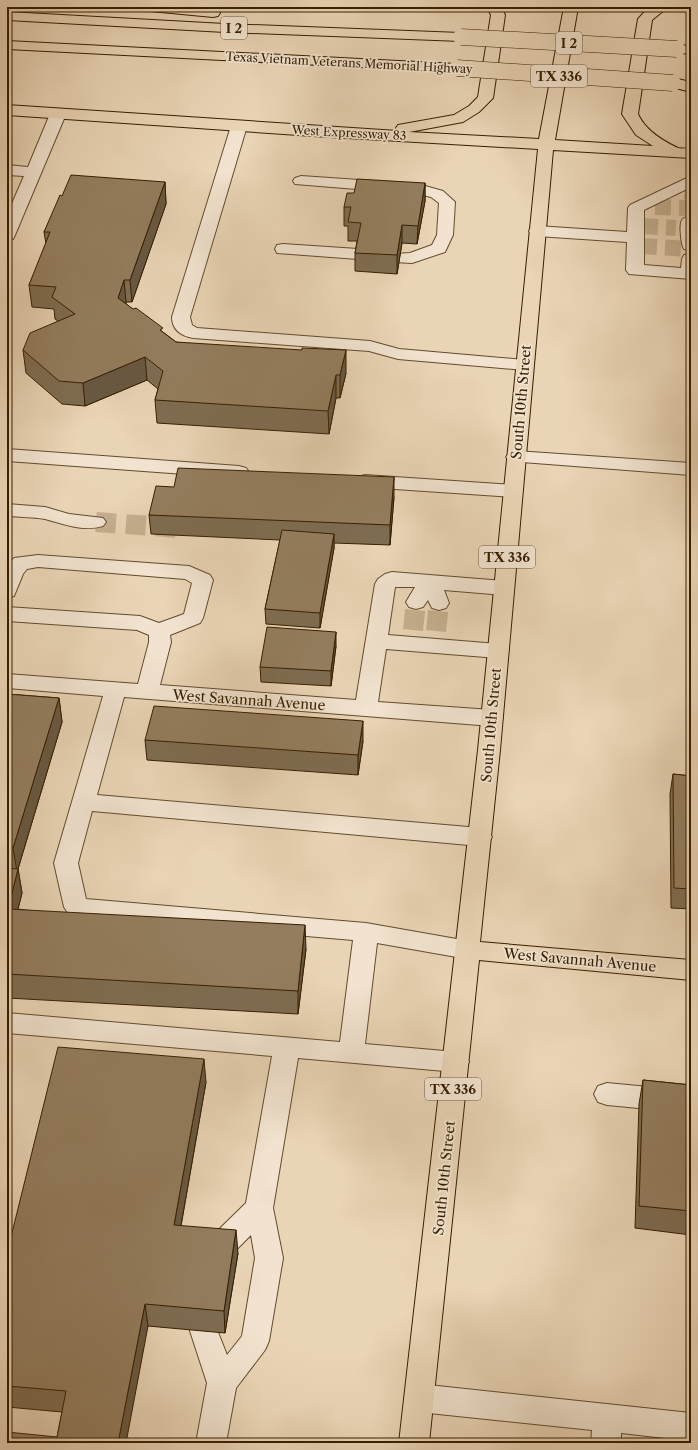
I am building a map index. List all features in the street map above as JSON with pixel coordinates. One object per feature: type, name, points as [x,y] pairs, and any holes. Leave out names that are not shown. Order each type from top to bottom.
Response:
[{"type":"main road","points":[[150,7],[461,37]]},
{"type":"main road","points":[[313,132],[405,128],[458,119],[474,109],[484,98],[498,15],[494,7]]},
{"type":"main road","name":"South 10th Street","points":[[414,1443],[480,837],[546,145],[571,7]]},
{"type":"main road","points":[[661,7],[645,19],[630,114],[634,126],[646,136],[684,152]]},
{"type":"main road","name":"I 2","points":[[7,16],[225,28],[461,37],[684,49]]},
{"type":"main road","name":"Texas Vietnam Veterans Memorial Highway","points":[[7,45],[257,59],[457,68],[691,84]]},
{"type":"main road","points":[[23,60],[257,59]]},
{"type":"main road","points":[[673,83],[691,87]]},
{"type":"main road","name":"West Expressway 83","points":[[7,110],[313,132],[684,152]]},
{"type":"main road","name":"West Savannah Avenue","points":[[468,950],[691,970]]},
{"type":"street","points":[[7,235],[58,114]]},
{"type":"street","points":[[239,126],[181,318],[180,324],[184,329],[193,333],[370,346],[398,354],[525,365]]},
{"type":"street","points":[[7,170],[34,172]]},
{"type":"street","points":[[301,181],[418,189],[437,194],[446,202],[445,235],[439,248],[412,258],[400,258]]},
{"type":"street","points":[[683,188],[648,207],[636,208],[638,236],[635,270],[690,274],[687,236]]},
{"type":"street","points":[[538,231],[638,236]]},
{"type":"street","points":[[283,249],[358,254]]},
{"type":"street","points":[[7,455],[260,473]]},
{"type":"street","points":[[516,457],[691,469]]},
{"type":"street","points":[[348,479],[386,489],[513,491]]},
{"type":"street","points":[[7,510],[45,513],[68,520],[96,522]]},
{"type":"street","points":[[7,591],[13,573],[21,563],[38,561],[189,573],[203,580],[193,618],[159,631],[140,623],[7,614]]},
{"type":"street","points":[[366,708],[385,584],[392,578],[504,588]]},
{"type":"street","points":[[416,602],[430,582]]},
{"type":"street","points":[[430,582],[439,604]]},
{"type":"street","points":[[147,692],[160,642],[159,631]]},
{"type":"street","points":[[377,641],[423,635],[498,651]]},
{"type":"street","name":"West Savannah Avenue","points":[[7,681],[492,718]]},
{"type":"street","points":[[116,689],[66,863],[76,907],[366,932],[468,950]]},
{"type":"street","points":[[84,802],[480,837]]},
{"type":"street","points":[[351,1052],[366,932]]},
{"type":"street","points":[[7,1023],[456,1062]]},
{"type":"street","points":[[211,1443],[222,1383],[255,1341],[269,1258],[259,1208],[274,1114],[287,1047]]},
{"type":"street","points":[[607,1094],[691,1102]]},
{"type":"street","points":[[216,1251],[259,1208]]},
{"type":"street","points":[[204,1331],[222,1383]]},
{"type":"street","points":[[419,1398],[606,1431],[691,1428]]},
{"type":"building","points":[[71,175],[165,182],[130,280],[124,280],[118,298],[133,309],[136,308],[163,328],[160,330],[176,342],[302,350],[302,348],[346,350],[340,375],[336,375],[328,411],[155,400],[163,371],[145,357],[83,383],[59,381],[23,350],[30,333],[75,314],[52,297],[56,287],[29,285],[50,232],[44,232],[60,195],[62,196]]},
{"type":"building","points":[[357,179],[425,183],[418,226],[402,225],[397,255],[355,253],[361,223],[348,222],[351,207],[344,207],[347,193],[354,193]]},
{"type":"building","points":[[178,468],[394,477],[390,525],[149,515],[156,486],[174,487]]},
{"type":"building","points":[[282,530],[334,534],[320,613],[265,609]]},
{"type":"building","points":[[267,627],[336,632],[331,671],[260,667]]},
{"type":"building","points":[[7,694],[59,698],[13,848],[7,848]]},
{"type":"building","points":[[154,706],[363,721],[358,755],[145,740]]},
{"type":"building","points":[[673,774],[691,776],[691,889],[674,888]]},
{"type":"building","points":[[7,868],[18,869],[8,909],[305,925],[298,991],[7,974]]},
{"type":"building","points":[[58,1047],[204,1059],[174,1225],[236,1230],[224,1311],[145,1304],[118,1443],[7,1443],[7,1432],[57,1437],[66,1391],[7,1386],[7,1253]]},
{"type":"building","points":[[643,1080],[691,1085],[691,1211],[639,1206]]},
{"type":"tunnel","points":[[685,191],[691,192]]},
{"type":"tunnel","points":[[655,207],[691,208]]},
{"type":"tunnel","points":[[642,226],[676,228]]},
{"type":"tunnel","points":[[641,246],[690,249]]},
{"type":"tunnel","points":[[96,522],[180,528]]},
{"type":"tunnel","points":[[413,630],[416,602]]},
{"type":"tunnel","points":[[436,631],[439,603]]}]
